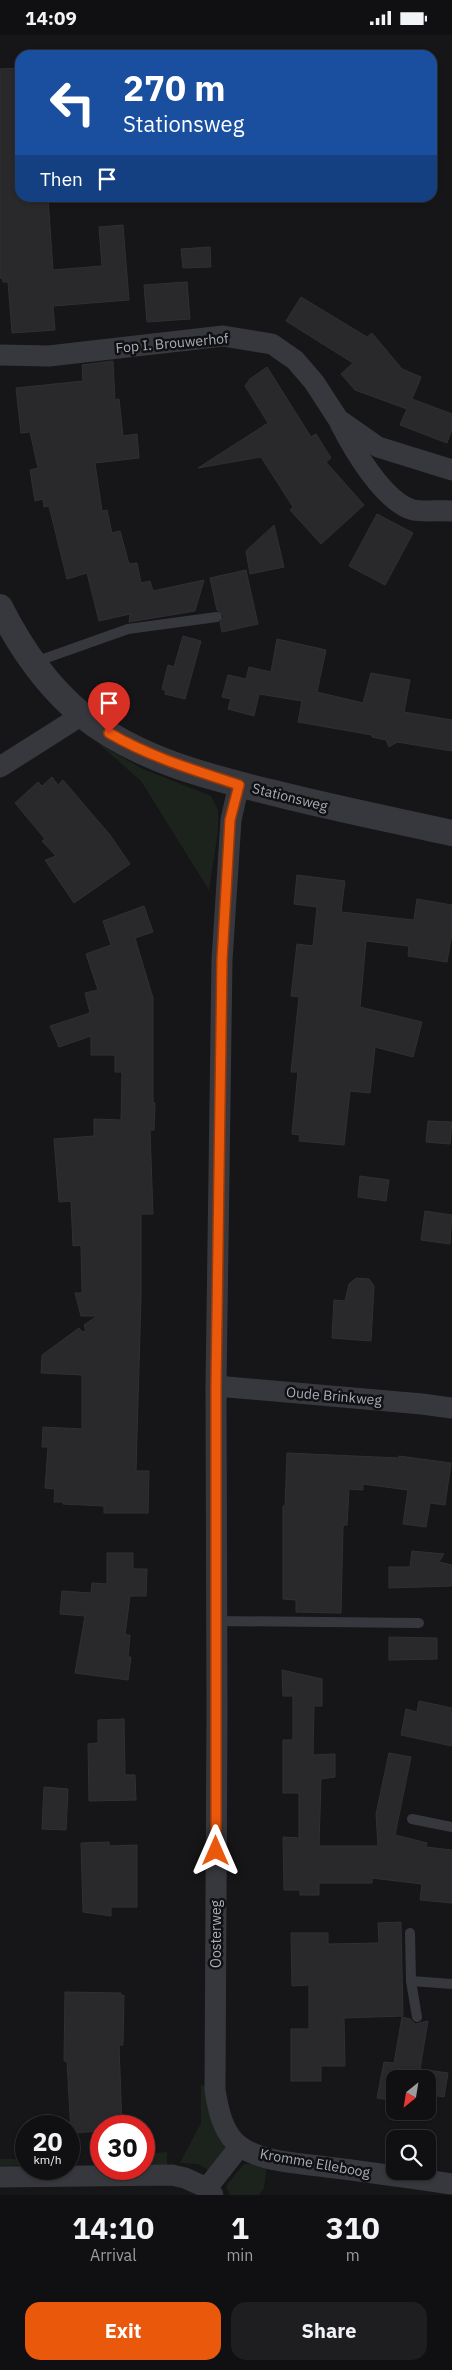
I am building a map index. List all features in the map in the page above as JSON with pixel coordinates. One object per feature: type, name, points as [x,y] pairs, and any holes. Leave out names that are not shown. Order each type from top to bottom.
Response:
[{"type":"street","name":"Fop I. Brouwerhof","points":[[0,355],[49,356],[223,336],[246,338],[272,344],[295,360],[314,381],[338,419],[352,446],[389,496],[413,510],[452,511]]},
{"type":"street","name":"Fop I. Brouwerhof","points":[[338,419],[378,447],[452,470]]},
{"type":"street","name":"Stationsweg","points":[[0,607],[33,662],[50,684],[82,715],[134,748],[163,761],[239,785],[452,833]]},
{"type":"street","points":[[0,767],[82,715]]},
{"type":"street","name":"Oosterweg","points":[[239,785],[230,820],[222,960],[216,1386],[215,2090],[217,2108],[224,2125],[240,2146]]},
{"type":"street","name":"Oude Brinkweg","points":[[216,1386],[372,1399],[452,1408]]},
{"type":"street","points":[[0,2177],[172,2175],[185,2177],[210,2191],[240,2146]]},
{"type":"street","name":"Kromme Elleboog","points":[[240,2146],[259,2155],[282,2160],[452,2184]]},
{"type":"lane","points":[[33,662],[128,629],[217,617]]},
{"type":"lane","points":[[217,1621],[419,1623]]},
{"type":"lane","points":[[412,1819],[452,1827]]},
{"type":"lane","points":[[410,1933],[416,2017]]},
{"type":"lane","points":[[412,1981],[452,1984]]},
{"type":"shaded area","points":[[99,744],[143,769],[211,796],[218,810],[218,831],[209,890],[141,781]]},
{"type":"shaded area","points":[[201,2085],[207,2086],[232,2145],[210,2171],[198,2164],[180,2163],[201,2123]]},
{"type":"shaded area","points":[[167,2152],[167,2165],[155,2166],[155,2153]]},
{"type":"shaded area","points":[[0,2159],[15,2159],[15,2165],[0,2166]]},
{"type":"shaded area","points":[[244,2164],[267,2165],[264,2188],[259,2195],[230,2195],[226,2186]]},
{"type":"building","points":[[15,68],[15,202],[48,202],[53,270],[102,266],[99,227],[123,225],[129,300],[53,306],[55,330],[12,333],[8,282],[3,282],[2,278],[0,278],[0,69]]},
{"type":"building","points":[[210,247],[211,267],[183,268],[181,249]]},
{"type":"building","points":[[187,282],[190,319],[147,322],[144,285]]},
{"type":"building","points":[[301,297],[367,337],[372,333],[402,369],[421,377],[412,399],[452,414],[452,429],[447,443],[400,425],[407,409],[355,390],[341,374],[353,363],[286,321]]},
{"type":"building","points":[[113,361],[115,400],[119,399],[123,436],[137,434],[139,458],[95,463],[102,511],[107,510],[112,533],[120,531],[129,564],[137,563],[141,583],[150,581],[153,591],[204,580],[195,611],[129,622],[130,614],[99,621],[87,573],[67,579],[49,506],[44,507],[43,499],[35,501],[30,470],[38,468],[30,432],[21,433],[16,388],[83,381],[82,365]]},
{"type":"building","points":[[267,367],[311,437],[316,434],[331,458],[326,462],[364,505],[321,544],[290,510],[293,507],[261,457],[198,468],[268,423],[245,386],[250,379]]},
{"type":"building","points":[[377,514],[413,533],[385,585],[349,566]]},
{"type":"building","points":[[274,525],[284,567],[250,574],[246,551]]},
{"type":"building","points":[[246,570],[258,624],[222,632],[220,623],[224,616],[217,610],[210,578]]},
{"type":"building","points":[[183,636],[201,641],[185,699],[165,694],[166,691],[162,689],[168,665],[174,667]]},
{"type":"building","points":[[277,639],[326,650],[317,692],[363,703],[371,673],[410,680],[404,712],[452,720],[452,751],[397,742],[389,747],[386,740],[372,737],[372,735],[298,722],[302,701],[259,694],[254,716],[228,709],[231,699],[222,697],[228,675],[246,679],[249,667],[271,672]]},
{"type":"building","points":[[52,777],[58,785],[63,780],[110,835],[130,864],[74,903],[45,860],[56,856],[42,841],[45,839],[15,803],[38,782],[42,786]]},
{"type":"building","points":[[297,875],[345,881],[341,912],[414,920],[417,899],[452,905],[452,933],[447,962],[408,956],[409,946],[366,941],[360,1007],[422,1022],[413,1057],[375,1047],[370,1093],[350,1091],[344,1145],[299,1141],[300,1135],[292,1134],[298,1072],[291,1072],[299,997],[291,996],[297,944],[313,946],[317,907],[294,904]]},
{"type":"building","points":[[144,906],[153,932],[135,938],[153,998],[153,1103],[155,1103],[154,1130],[150,1130],[153,1214],[141,1214],[141,1298],[136,1471],[149,1471],[148,1513],[104,1513],[104,1506],[54,1502],[55,1489],[45,1488],[48,1447],[42,1447],[43,1427],[82,1429],[82,1375],[41,1373],[42,1355],[79,1328],[82,1332],[86,1331],[84,1325],[97,1316],[81,1316],[75,1293],[82,1293],[81,1245],[73,1246],[71,1201],[59,1202],[54,1139],[94,1136],[94,1119],[121,1120],[122,1072],[115,1072],[115,1055],[91,1055],[91,1036],[59,1047],[50,1026],[90,1013],[85,993],[98,990],[86,954],[111,945],[103,921]]},
{"type":"building","points":[[428,1121],[452,1122],[450,1144],[426,1142]]},
{"type":"building","points":[[360,1176],[389,1180],[386,1201],[358,1197]]},
{"type":"building","points":[[425,1211],[452,1215],[450,1244],[421,1240]]},
{"type":"building","points":[[356,1278],[369,1279],[374,1286],[371,1341],[332,1338],[334,1300],[345,1301],[349,1284]]},
{"type":"building","points":[[287,1453],[399,1458],[399,1456],[451,1463],[445,1505],[430,1503],[426,1527],[403,1524],[408,1490],[363,1484],[363,1490],[349,1489],[347,1525],[343,1525],[341,1613],[296,1612],[296,1600],[283,1599],[283,1506],[285,1506]]},
{"type":"building","points":[[412,1551],[444,1554],[439,1562],[452,1565],[452,1586],[389,1588],[389,1567],[410,1567]]},
{"type":"building","points":[[107,1553],[133,1553],[133,1569],[147,1569],[146,1596],[130,1596],[125,1635],[130,1635],[128,1657],[131,1657],[128,1680],[75,1673],[85,1616],[60,1614],[62,1591],[91,1593],[92,1583],[107,1584]]},
{"type":"building","points":[[389,1637],[437,1638],[437,1659],[389,1660]]},
{"type":"building","points":[[282,1670],[322,1679],[322,1706],[314,1706],[313,1755],[335,1754],[335,1777],[321,1779],[319,1846],[378,1846],[376,1814],[389,1753],[411,1757],[395,1835],[427,1843],[426,1847],[452,1850],[452,1903],[420,1900],[422,1884],[372,1878],[372,1883],[319,1883],[319,1895],[300,1895],[300,1890],[284,1890],[283,1837],[299,1838],[299,1793],[283,1793],[283,1740],[293,1740],[293,1696],[283,1696]]},
{"type":"building","points":[[419,1701],[452,1708],[452,1746],[401,1735],[406,1709],[417,1712]]},
{"type":"building","points":[[124,1719],[125,1775],[135,1775],[136,1800],[89,1801],[88,1744],[98,1743],[98,1720]]},
{"type":"building","points":[[44,1787],[68,1789],[66,1830],[42,1829]]},
{"type":"building","points":[[109,1842],[109,1846],[137,1845],[137,1907],[111,1907],[111,1916],[83,1912],[81,1843]]},
{"type":"building","points":[[401,1922],[403,2016],[344,2018],[345,2066],[321,2066],[321,2081],[291,2081],[291,2029],[309,2029],[309,1985],[292,1986],[291,1933],[328,1933],[328,1944],[379,1943],[378,1923]]},
{"type":"building","points":[[65,1992],[121,1993],[121,1996],[124,1995],[123,2045],[119,2045],[122,2115],[90,2115],[90,2132],[80,2132],[80,2115],[70,2115],[67,2061],[64,2061]]},
{"type":"building","points":[[402,2017],[410,2019],[415,2024],[428,2021],[420,2069],[427,2070],[386,2070],[386,2100],[377,2098],[384,2062],[394,2063]]},
{"type":"building","points":[[436,2071],[448,2073],[444,2097],[436,2096]]},
{"type":"route","points":[[109,733],[134,748],[163,761],[239,785],[230,820],[222,960],[216,1386],[216,1851]]}]
